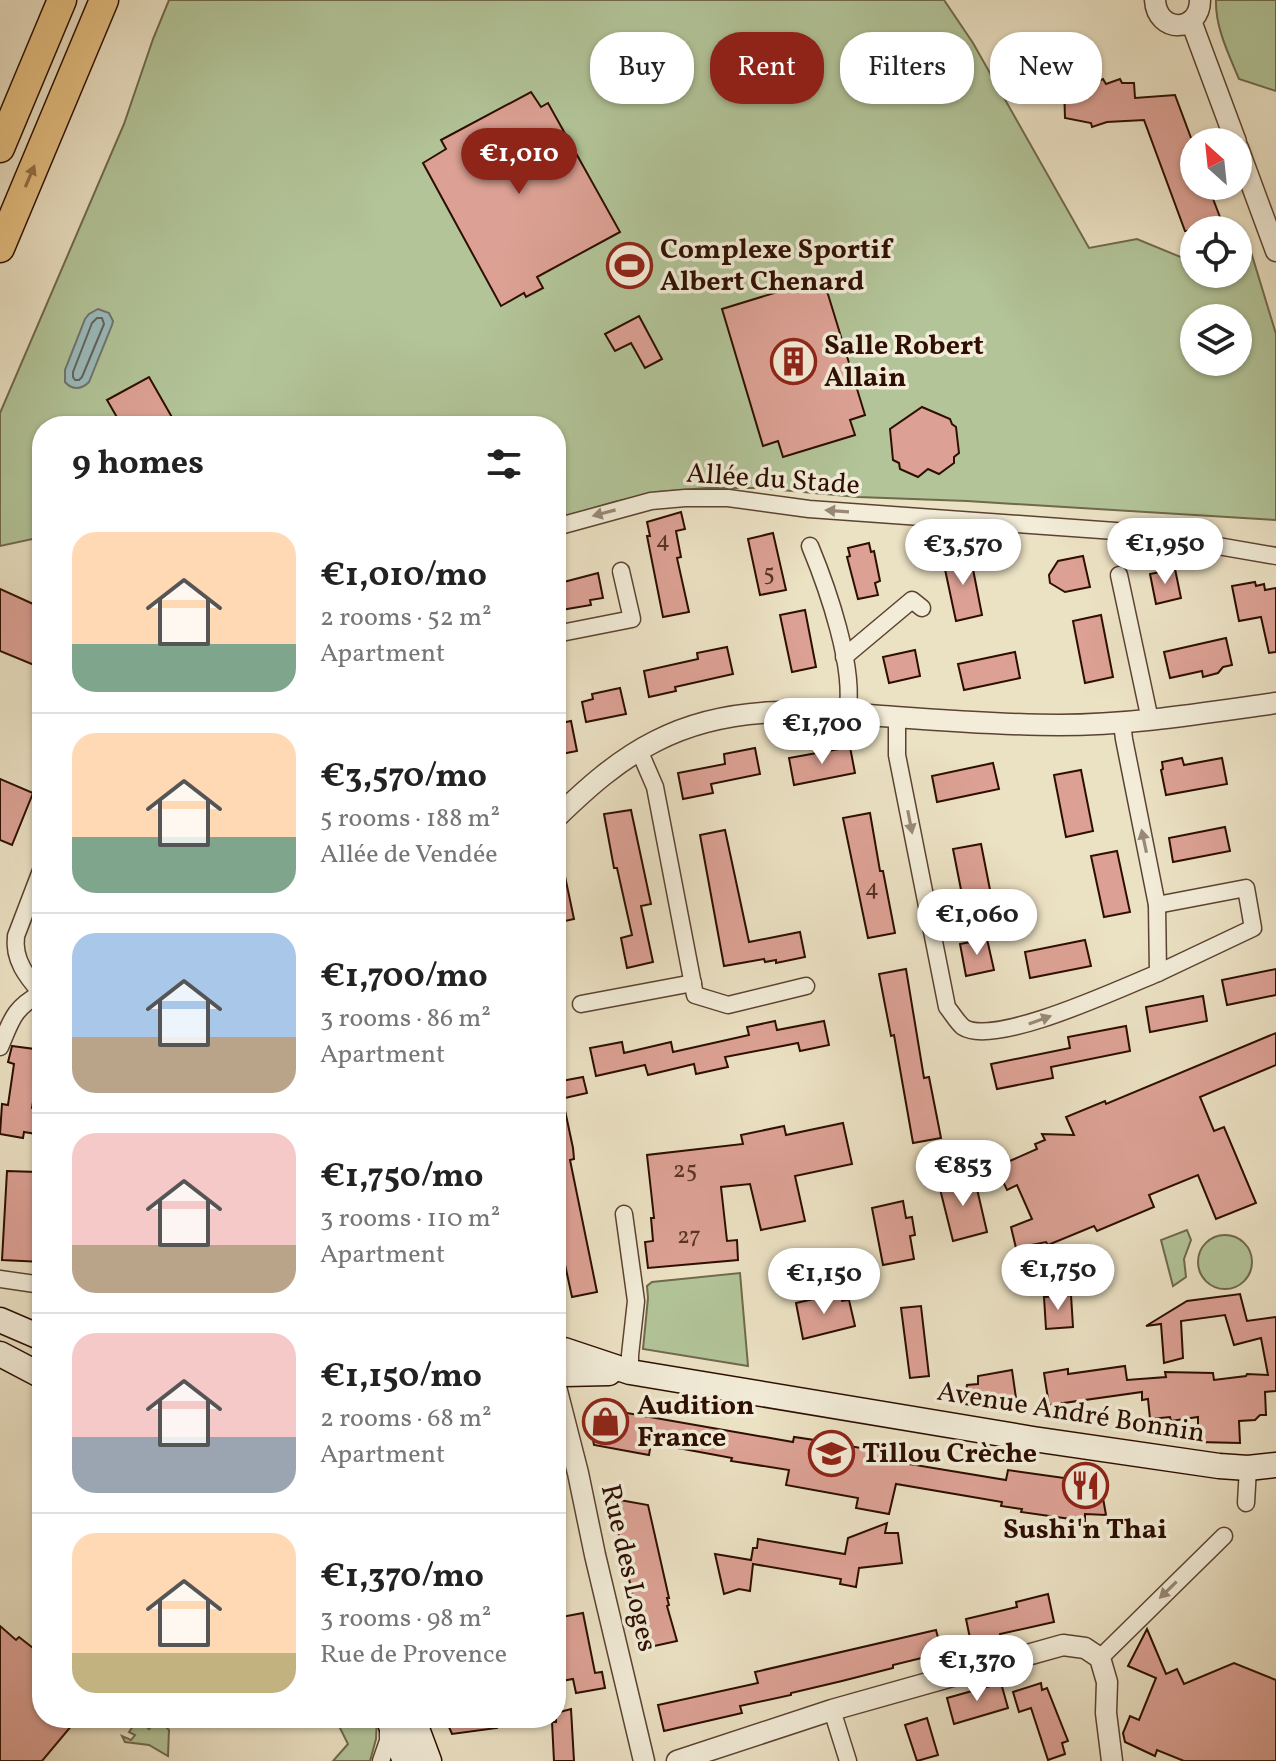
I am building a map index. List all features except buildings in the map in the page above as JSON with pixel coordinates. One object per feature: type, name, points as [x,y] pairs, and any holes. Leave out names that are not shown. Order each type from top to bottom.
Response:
[{"type":"highway","points":[[0,148],[62,0]]},
{"type":"highway","points":[[0,248],[104,0]]},
{"type":"main road","points":[[0,1320],[32,1334]]},
{"type":"main road","points":[[0,1354],[32,1371]]},
{"type":"main road","points":[[566,1367],[630,1372]]},
{"type":"main road","name":"Avenue André Bonnin","points":[[630,1372],[1043,1441],[1219,1466],[1248,1468],[1276,1465]]},
{"type":"main road","points":[[392,1728],[405,1761]]},
{"type":"main road","points":[[417,1728],[429,1761]]},
{"type":"street","points":[[1155,0],[1157,13],[1165,22],[1180,25],[1191,21],[1200,9],[1200,0]]},
{"type":"street","points":[[1191,21],[1231,128]]},
{"type":"street","points":[[1252,186],[1276,251]]},
{"type":"street","name":"Allée du Stade","points":[[566,524],[651,501],[715,498],[809,509],[1143,533],[1276,556]]},
{"type":"street","points":[[810,546],[828,592],[844,657],[849,693],[847,713]]},
{"type":"street","points":[[566,632],[632,619],[621,571]]},
{"type":"street","points":[[1119,575],[1150,720]]},
{"type":"street","points":[[844,657],[912,600],[922,608]]},
{"type":"street","points":[[566,809],[609,770],[639,750],[676,732],[724,717],[791,710],[1058,725],[1122,723],[1276,703]]},
{"type":"street","points":[[897,717],[897,755],[947,1007],[964,1028],[1001,1030],[1032,1023],[1158,973],[1253,928],[1246,888],[1157,905]]},
{"type":"street","points":[[1122,723],[1157,905],[1158,973]]},
{"type":"street","points":[[639,750],[655,787],[695,995],[728,1005],[806,986]]},
{"type":"street","points":[[32,894],[15,945],[24,973],[32,983]]},
{"type":"street","points":[[581,1004],[693,983]]},
{"type":"street","points":[[0,1047],[18,1009],[32,998]]},
{"type":"street","points":[[624,1214],[636,1301],[630,1372]]},
{"type":"street","points":[[0,1279],[32,1284]]},
{"type":"street","name":"Rue des Loges","points":[[566,1405],[595,1555],[644,1761]]},
{"type":"street","points":[[1246,1503],[1248,1468]]},
{"type":"street","points":[[1100,1658],[1224,1536]]},
{"type":"street","points":[[677,1761],[832,1710],[1063,1645],[1085,1648],[1100,1658],[1107,1682],[1106,1713],[1112,1761]]},
{"type":"street","points":[[832,1710],[848,1761]]},
{"type":"street","points":[[381,1761],[388,1741],[388,1728]]},
{"type":"green space","name":"Complexe Sportif Albert Chenard","points":[[169,0],[944,0],[966,32],[840,32],[840,104],[974,104],[974,45],[990,73],[990,104],[1008,104],[1089,248],[1137,239],[1180,257],[1180,288],[1252,288],[1252,255],[1276,334],[1276,520],[858,497],[760,488],[658,492],[566,516],[566,416],[32,416],[32,539],[0,546],[0,413],[124,124]]},
{"type":"green space","points":[[1216,0],[1276,0],[1276,91],[1239,79],[1220,31]]},
{"type":"green space","points":[[1187,1230],[1191,1240],[1184,1259],[1186,1277],[1173,1286],[1161,1240]]},
{"type":"green space","points":[[1225,1235],[1244,1243],[1252,1262],[1244,1281],[1225,1289],[1206,1281],[1198,1262],[1206,1243]]},
{"type":"green space","points":[[740,1273],[748,1366],[643,1349],[647,1286],[652,1282]]},
{"type":"green space","points":[[132,1728],[167,1728],[168,1756],[149,1745],[125,1742],[122,1736],[131,1740],[135,1735],[129,1732]]},
{"type":"green space","points":[[340,1728],[377,1728],[370,1761],[333,1761],[348,1744]]},
{"type":"water","points":[[98,309],[109,313],[112,325],[89,382],[74,388],[65,382],[65,370],[85,319]]},
{"type":"place","name":"Complexe Sportif Albert Chenard","points":[[629,266]]},
{"type":"place","name":"Salle Robert Allain","points":[[793,362]]},
{"type":"place","name":"Audition France","points":[[606,1422]]},
{"type":"place","name":"Tillou Crèche","points":[[831,1454]]},
{"type":"place","name":"Sushi'n Thai","points":[[1085,1486]]}]
